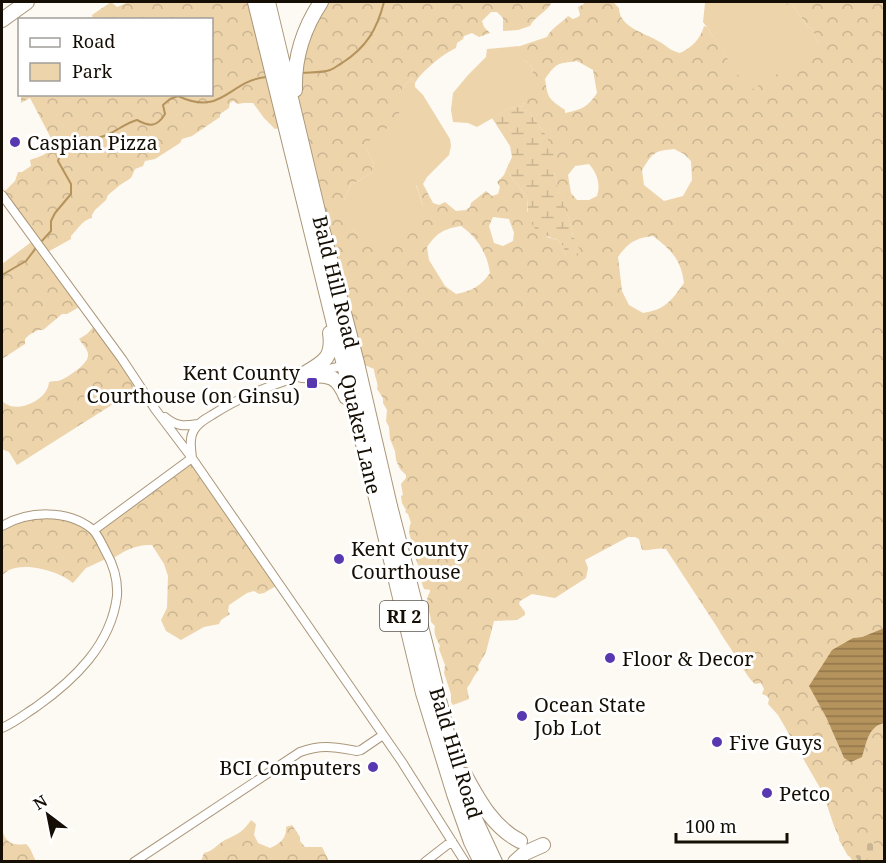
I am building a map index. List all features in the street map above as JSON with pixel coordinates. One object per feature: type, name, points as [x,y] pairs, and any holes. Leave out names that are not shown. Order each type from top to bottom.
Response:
[{"type":"main road","points":[[2,20],[27,2]]},
{"type":"main road","name":"Quaker Lane","points":[[255,2],[319,263],[351,364],[360,432],[423,693],[453,794],[480,861]]},
{"type":"main road","name":"Bald Hill Road","points":[[268,2],[322,228],[351,364],[390,506],[451,749],[474,817],[495,861]]},
{"type":"main road","points":[[299,129],[295,73],[299,49],[308,23],[321,2]]},
{"type":"main road","points":[[303,375],[329,355],[332,346],[319,263]]},
{"type":"main road","points":[[303,375],[336,379],[342,387],[360,432]]},
{"type":"main road","points":[[451,749],[492,819],[520,842]]},
{"type":"main road","points":[[515,861],[525,853],[543,845]]},
{"type":"street","points":[[2,195],[192,458],[384,735],[465,861]]},
{"type":"street","points":[[158,411],[177,425],[198,424],[239,399],[303,375],[351,364]]},
{"type":"street","points":[[192,458],[191,437],[198,424]]},
{"type":"street","points":[[94,530],[192,458]]},
{"type":"street","points":[[2,526],[24,517],[46,514],[68,517],[80,522],[94,530],[110,558],[117,583],[116,603],[108,628],[93,654],[74,677],[46,700],[2,728]]},
{"type":"street","points":[[134,861],[300,752],[327,746],[357,751],[384,735]]},
{"type":"street","points":[[425,861],[452,841]]},
{"type":"green space","points":[[111,2],[117,7],[129,2],[254,2],[284,127],[275,129],[253,103],[238,104],[233,101],[229,108],[220,114],[220,117],[192,136],[182,139],[180,143],[155,159],[145,161],[143,166],[135,169],[131,178],[108,195],[95,210],[92,218],[80,225],[71,239],[46,253],[81,306],[67,314],[62,314],[43,330],[29,335],[25,339],[25,344],[2,359],[2,264],[34,240],[2,194],[15,181],[18,172],[31,166],[30,160],[48,152],[53,142],[30,98],[21,103],[21,96],[213,96],[213,18],[93,18],[92,15]]},
{"type":"green space","points":[[320,2],[552,2],[530,26],[518,30],[503,31],[503,18],[497,12],[491,12],[482,21],[490,33],[479,37],[472,33],[464,36],[457,43],[456,48],[433,63],[415,83],[411,78],[399,93],[399,120],[367,149],[374,164],[372,173],[351,185],[344,200],[344,213],[356,234],[423,206],[416,184],[423,184],[433,203],[439,205],[445,202],[456,211],[466,210],[486,191],[492,196],[498,194],[500,187],[497,182],[506,170],[527,197],[527,211],[547,237],[558,240],[566,256],[580,252],[558,189],[554,172],[554,155],[544,132],[528,111],[520,109],[524,104],[520,98],[533,71],[531,65],[524,60],[520,46],[547,37],[568,16],[573,19],[578,17],[580,15],[578,7],[585,2],[613,2],[628,25],[680,53],[692,46],[704,26],[707,27],[746,86],[819,44],[812,29],[808,27],[793,6],[785,5],[787,2],[884,2],[884,628],[862,637],[853,638],[826,717],[844,758],[862,756],[871,732],[884,723],[884,861],[853,861],[848,856],[839,840],[823,793],[778,715],[768,704],[769,699],[762,694],[764,689],[761,683],[755,684],[748,677],[666,549],[642,550],[639,539],[635,537],[628,537],[585,560],[588,568],[586,578],[555,598],[532,594],[519,604],[525,615],[517,620],[494,621],[486,652],[478,666],[479,670],[467,688],[469,699],[453,705],[444,673],[445,665],[428,607],[427,600],[430,590],[424,589],[421,581],[421,572],[415,557],[417,547],[410,536],[411,523],[402,503],[401,484],[406,475],[396,460],[386,421],[387,410],[377,389],[374,369],[367,366],[354,366],[299,129],[295,69]],"holes":[[[577,61],[593,70],[597,93],[584,107],[565,113],[565,110],[550,98],[545,79],[555,67]],[[674,149],[684,154],[691,161],[692,180],[683,196],[664,201],[644,185],[642,170],[651,156]],[[589,164],[598,179],[597,196],[589,200],[577,200],[571,193],[568,175],[575,166]],[[493,217],[509,219],[514,233],[513,241],[503,246],[494,243],[489,226]],[[461,226],[477,241],[487,259],[490,273],[476,287],[456,294],[445,286],[429,260],[427,247],[437,235]],[[653,236],[670,251],[678,261],[684,283],[662,307],[643,313],[629,305],[622,291],[618,257],[625,248],[641,238]]]},
{"type":"green space","points":[[787,2],[785,5],[793,6],[808,27],[812,29],[819,44],[817,49],[753,89],[746,87],[703,22],[705,3]]},
{"type":"green space","points":[[520,46],[525,53],[524,60],[531,65],[533,71],[528,84],[529,93],[521,98],[524,105],[510,108],[477,127],[468,123],[453,122],[451,110],[453,93],[486,57],[487,49]]},
{"type":"green space","points":[[411,78],[450,139],[451,146],[449,155],[423,184],[416,185],[423,206],[422,218],[408,236],[393,248],[376,250],[356,234],[344,214],[344,200],[351,185],[372,173],[374,164],[367,149],[370,140],[399,120],[399,93]]},
{"type":"green space","points":[[522,106],[521,109],[528,111],[552,147],[558,188],[573,236],[581,252],[569,260],[558,240],[538,233],[528,218],[527,197],[506,170],[512,157],[510,146],[492,118],[510,108]]},
{"type":"green space","points":[[95,325],[140,387],[17,465],[9,452],[2,449],[2,401],[16,407],[35,402],[45,393],[49,382],[62,380],[76,371],[88,356],[79,339]]},
{"type":"green space","points":[[191,458],[278,585],[264,593],[259,594],[254,591],[247,593],[229,605],[230,614],[219,624],[204,627],[181,640],[166,631],[161,620],[167,608],[168,576],[164,564],[152,545],[135,547],[112,559],[108,558],[86,568],[73,583],[59,575],[33,567],[16,568],[2,575],[2,525],[43,514],[93,529]]},
{"type":"green space","points":[[251,820],[256,824],[254,835],[258,843],[270,848],[274,846],[284,837],[286,827],[292,825],[305,847],[322,847],[329,861],[201,861],[204,853],[240,832]]},
{"type":"green space","points":[[2,829],[5,838],[10,842],[26,844],[36,861],[2,861]]},
{"type":"green space","points":[[868,836],[879,849],[864,861],[859,861],[850,849]]},
{"type":"shaded area","points":[[884,628],[884,723],[871,732],[862,757],[851,762],[844,758],[809,686],[832,650],[853,638],[862,637]]},
{"type":"waterway","points":[[301,73],[330,70],[351,57],[370,37],[384,2]]},
{"type":"waterway","points":[[40,243],[51,231],[51,221],[55,213],[71,194],[71,184],[58,161],[61,152],[73,137],[103,136],[137,120],[153,124],[165,114],[163,105],[170,99],[178,96],[193,101],[216,100],[253,80],[266,77]]},
{"type":"waterway","points":[[2,275],[26,261],[36,248]]},
{"type":"place","name":"Caspian Pizza","points":[[15,142]]},
{"type":"place","name":"Kent County Courthouse (on Ginsu)","points":[[312,383]]},
{"type":"place","name":"Kent County Courthouse","points":[[339,559]]},
{"type":"place","name":"Floor & Decor","points":[[610,658]]},
{"type":"place","name":"Ocean State Job Lot","points":[[522,716]]},
{"type":"place","name":"Five Guys","points":[[717,742]]},
{"type":"place","name":"BCI Computers","points":[[373,767]]},
{"type":"place","name":"Petco","points":[[767,793]]}]
